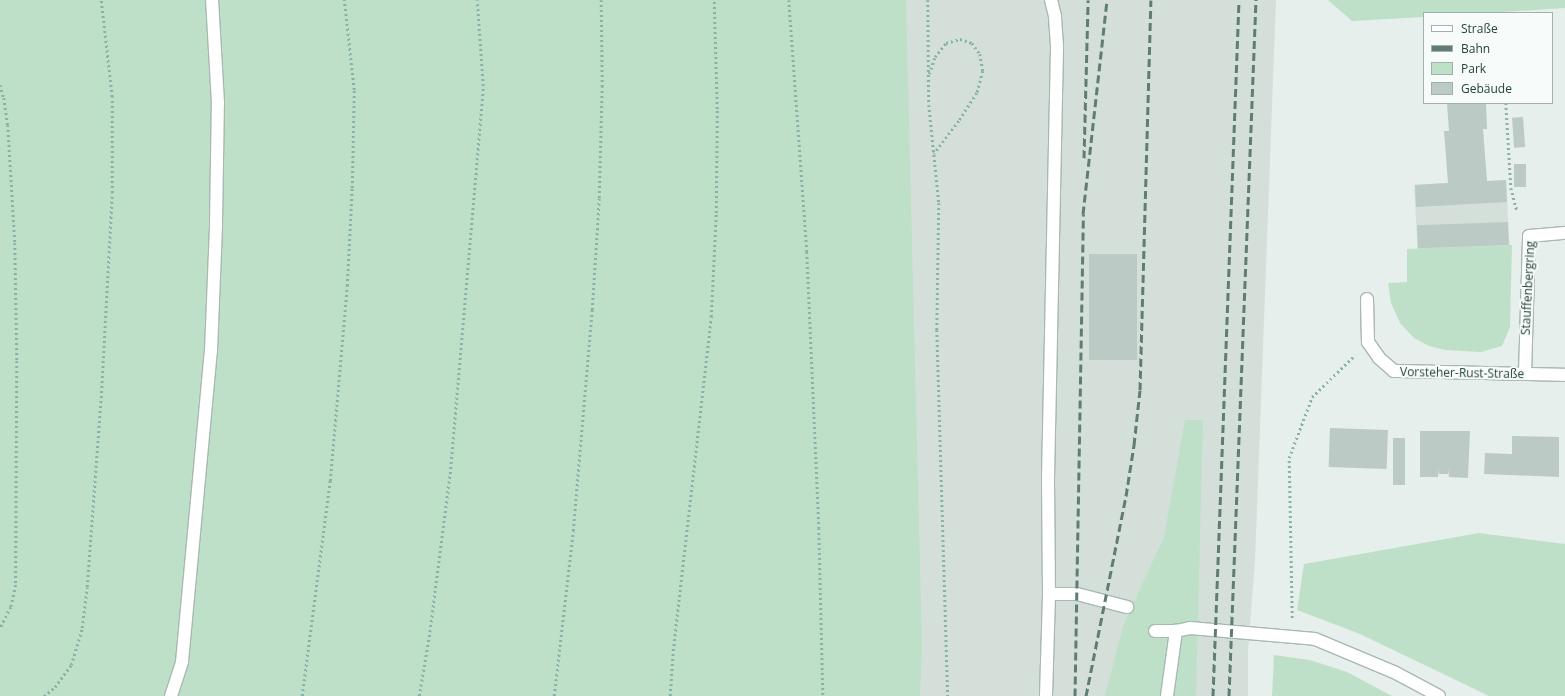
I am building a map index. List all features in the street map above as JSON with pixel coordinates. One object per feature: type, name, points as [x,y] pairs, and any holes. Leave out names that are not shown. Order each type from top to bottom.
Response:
[{"type":"street","points":[[171,696],[182,662],[211,351],[216,224],[218,103],[212,0]]},
{"type":"street","points":[[1046,696],[1049,594],[1048,470],[1057,46],[1055,16],[1051,0]]},
{"type":"street","name":"Stauffenbergring","points":[[1525,374],[1529,236],[1565,233]]},
{"type":"street","points":[[1367,299],[1368,342]]},
{"type":"street","name":"Vorsteher-Rust-Straße","points":[[1368,342],[1379,358],[1394,371],[1565,375]]},
{"type":"street","points":[[1049,594],[1077,594],[1127,607]]},
{"type":"street","points":[[1155,631],[1176,631],[1190,628],[1315,639],[1394,672],[1438,696]]},
{"type":"street","points":[[1167,696],[1176,631]]},
{"type":"path","points":[[44,696],[55,687],[71,665],[82,628],[87,587],[101,398],[112,193],[112,97],[101,0]]},
{"type":"path","points":[[302,696],[330,481],[347,286],[354,90],[344,0]]},
{"type":"path","points":[[419,696],[429,637],[450,474],[482,94],[477,0]]},
{"type":"path","points":[[554,696],[573,531],[592,310],[599,198],[602,87],[601,0]]},
{"type":"path","points":[[670,696],[673,651],[701,419],[711,317],[716,198],[717,109],[714,0]]},
{"type":"path","points":[[789,0],[807,252],[819,528],[823,696]]},
{"type":"path","points":[[928,0],[929,105],[939,203],[937,330],[948,696]]},
{"type":"path","points":[[928,76],[935,57],[946,43],[960,39],[972,43],[980,54],[983,71],[977,93],[934,154]]},
{"type":"path","points":[[0,85],[4,98],[9,133],[15,243],[17,361],[16,585],[11,607],[0,629]]},
{"type":"path","points":[[1506,104],[1510,188],[1517,211]]},
{"type":"path","points":[[1293,636],[1289,458],[1312,397],[1368,342]]},
{"type":"shaded area","points":[[0,0],[1276,0],[1255,561],[1248,651],[1248,696],[0,696]]},
{"type":"shaded area","points":[[1506,180],[1509,245],[1418,250],[1414,185]]},
{"type":"green space","points":[[0,0],[906,0],[922,646],[920,696],[0,696]]},
{"type":"green space","points":[[1328,0],[1565,0],[1565,8],[1503,12],[1423,12],[1423,17],[1352,21]]},
{"type":"green space","points":[[1512,245],[1510,327],[1502,346],[1481,352],[1445,350],[1429,346],[1414,338],[1400,323],[1391,303],[1388,283],[1407,282],[1407,249]]},
{"type":"green space","points":[[1185,420],[1203,420],[1196,696],[1105,696],[1123,626],[1164,537]]},
{"type":"green space","points":[[1479,533],[1565,544],[1565,696],[1489,696],[1360,634],[1297,610],[1304,564]]},
{"type":"green space","points":[[1274,655],[1310,660],[1347,672],[1392,696],[1272,696]]},
{"type":"building","points":[[1447,104],[1486,104],[1487,129],[1483,129],[1487,181],[1506,180],[1507,202],[1416,207],[1415,185],[1448,183],[1444,131],[1449,131]]},
{"type":"building","points":[[1523,117],[1525,147],[1514,148],[1512,118]]},
{"type":"building","points":[[1514,164],[1526,164],[1526,187],[1514,187]]},
{"type":"building","points":[[1508,222],[1509,245],[1418,248],[1417,225]]},
{"type":"building","points":[[1089,254],[1137,254],[1137,360],[1089,360]]},
{"type":"building","points":[[1330,428],[1388,430],[1387,469],[1329,467]]},
{"type":"building","points":[[1420,431],[1470,431],[1468,478],[1449,477],[1448,469],[1448,474],[1439,474],[1439,469],[1438,477],[1420,477]]},
{"type":"building","points":[[1512,436],[1559,437],[1559,477],[1484,474],[1485,453],[1512,454]]},
{"type":"building","points":[[1393,438],[1405,438],[1405,485],[1393,485]]},
{"type":"railway","points":[[1084,158],[1088,0]]},
{"type":"railway","points":[[1075,696],[1083,214],[1107,0]]},
{"type":"railway","points":[[1086,696],[1126,496],[1134,445],[1140,390],[1151,0]]},
{"type":"railway","points":[[1213,696],[1239,0]]},
{"type":"railway","points":[[1229,696],[1256,0]]}]
